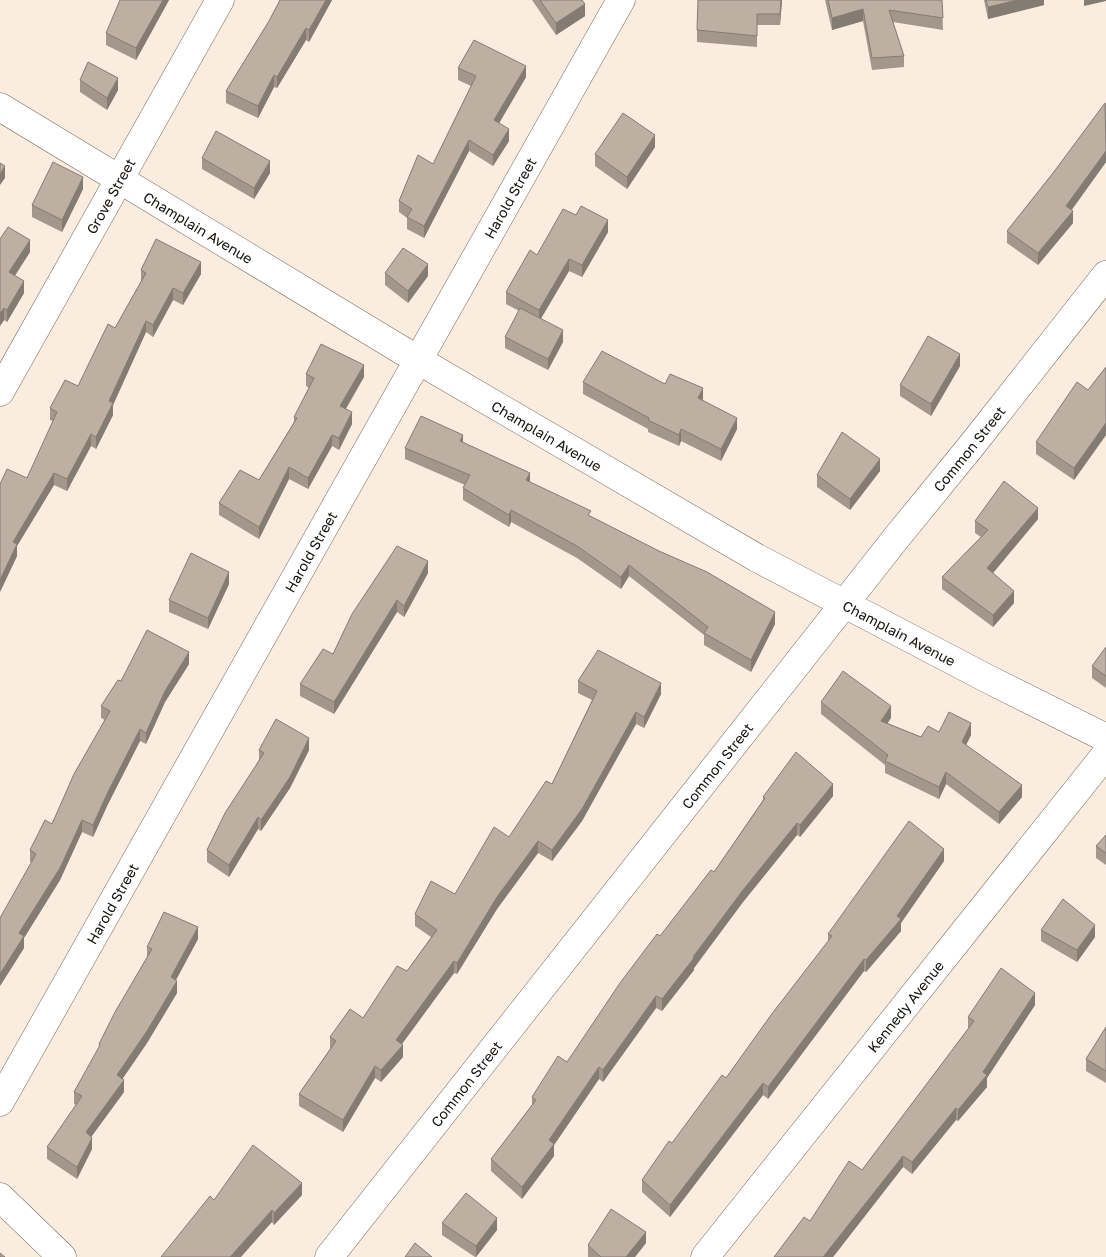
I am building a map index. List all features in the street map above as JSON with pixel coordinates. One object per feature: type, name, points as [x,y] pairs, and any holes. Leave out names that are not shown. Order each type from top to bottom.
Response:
[{"type":"street","name":"Grove Street","points":[[0,392],[220,0]]},
{"type":"street","name":"Harold Street","points":[[0,1102],[621,0]]},
{"type":"street","name":"Champlain Avenue","points":[[0,107],[418,360],[757,558],[1106,738]]},
{"type":"street","name":"Common Street","points":[[329,1257],[1106,275]]},
{"type":"street","name":"Kennedy Avenue","points":[[705,1257],[1106,754]]},
{"type":"street","points":[[0,1197],[62,1257]]},
{"type":"building","points":[[120,0],[163,0],[136,48],[106,33]]},
{"type":"building","points":[[280,0],[326,0],[309,30],[306,28],[277,77],[274,75],[258,106],[226,91]]},
{"type":"building","points":[[540,0],[582,0],[585,4],[556,23]]},
{"type":"building","points":[[698,0],[781,0],[780,14],[757,14],[757,36],[697,30]]},
{"type":"building","points":[[828,0],[942,0],[943,18],[889,10],[904,56],[872,58],[863,9],[832,18]]},
{"type":"building","points":[[986,0],[1018,0],[988,7]]},
{"type":"building","points":[[474,40],[526,66],[494,120],[509,129],[493,155],[469,140],[424,226],[407,217],[412,209],[399,201],[418,155],[433,164],[476,76],[458,68]]},
{"type":"building","points":[[88,62],[118,78],[107,98],[80,80]]},
{"type":"building","points":[[1105,103],[1106,151],[1066,206],[1073,211],[1038,253],[1007,231]]},
{"type":"building","points":[[623,113],[655,135],[627,177],[595,154]]},
{"type":"building","points":[[216,131],[270,161],[254,188],[202,158]]},
{"type":"building","points":[[53,162],[83,177],[62,220],[32,205]]},
{"type":"building","points":[[0,163],[5,166],[0,174]]},
{"type":"building","points":[[581,206],[608,220],[582,265],[569,259],[539,310],[506,292],[530,250],[537,255],[563,209],[576,215]]},
{"type":"building","points":[[8,227],[30,240],[9,272],[24,281],[7,310],[4,308],[0,314],[0,239]]},
{"type":"building","points":[[156,239],[201,262],[183,293],[173,288],[153,325],[146,321],[109,401],[113,403],[96,437],[91,434],[67,479],[54,473],[13,542],[17,544],[0,580],[0,484],[7,469],[27,478],[57,412],[50,408],[65,380],[78,386],[108,324],[115,328],[146,273],[141,270]]},
{"type":"building","points":[[403,248],[428,264],[408,291],[385,273]]},
{"type":"building","points":[[520,308],[563,330],[548,359],[505,337]]},
{"type":"building","points":[[928,336],[960,354],[931,404],[900,385]]},
{"type":"building","points":[[321,344],[364,365],[340,406],[352,412],[339,438],[332,435],[308,478],[289,467],[259,527],[219,503],[240,470],[259,480],[297,418],[294,417],[314,378],[306,374]]},
{"type":"building","points":[[602,351],[665,384],[670,374],[703,388],[698,398],[737,418],[721,449],[681,429],[679,435],[648,420],[649,418],[583,382]]},
{"type":"building","points":[[1106,367],[1106,423],[1074,468],[1036,442],[1077,382],[1088,390]]},
{"type":"building","points":[[421,416],[463,435],[460,441],[530,473],[526,480],[591,511],[588,515],[659,551],[707,572],[775,612],[751,660],[704,633],[708,627],[629,565],[621,577],[577,546],[511,510],[509,515],[463,488],[470,475],[405,448]]},
{"type":"building","points":[[842,432],[880,459],[850,499],[817,475]]},
{"type":"building","points":[[1004,481],[1038,508],[987,568],[1014,591],[993,615],[942,577],[988,530],[975,521]]},
{"type":"building","points":[[397,546],[428,561],[404,606],[397,600],[334,702],[300,684],[323,649],[333,654],[352,614]]},
{"type":"building","points":[[191,553],[229,572],[208,618],[169,600]]},
{"type":"building","points":[[147,630],[189,652],[165,691],[146,733],[140,729],[93,825],[82,820],[60,868],[19,933],[24,936],[0,974],[0,918],[36,854],[30,850],[45,820],[52,824],[74,774],[110,711],[101,706],[118,680],[121,681]]},
{"type":"building","points":[[1106,647],[1106,676],[1092,666]]},
{"type":"building","points":[[598,650],[661,683],[644,717],[636,712],[582,809],[552,850],[538,841],[497,897],[457,963],[454,961],[396,1040],[403,1045],[381,1070],[375,1066],[343,1120],[299,1094],[336,1041],[330,1037],[350,1009],[363,1018],[397,966],[407,971],[437,930],[415,914],[431,881],[455,894],[494,827],[509,837],[546,781],[552,784],[597,691],[578,681]]},
{"type":"building","points":[[843,671],[891,706],[881,721],[921,737],[928,726],[939,732],[949,712],[971,723],[962,742],[1022,785],[999,812],[946,772],[939,787],[885,761],[888,755],[821,702]]},
{"type":"building","points":[[276,719],[309,738],[290,777],[261,820],[258,817],[229,865],[207,850],[225,813],[264,753],[259,750]]},
{"type":"building","points":[[796,752],[833,784],[800,825],[797,823],[743,890],[662,999],[656,996],[603,1070],[599,1067],[549,1140],[554,1144],[522,1187],[491,1159],[536,1100],[532,1097],[558,1056],[567,1062],[620,983],[657,934],[660,936],[711,870],[714,872],[765,798],[763,797]]},
{"type":"building","points":[[909,821],[944,849],[897,916],[901,919],[866,960],[864,959],[768,1087],[763,1083],[670,1205],[642,1180],[669,1141],[672,1143],[722,1075],[726,1078],[771,1015],[832,936],[828,934]]},
{"type":"building","points":[[1106,835],[1106,853],[1096,846]]},
{"type":"building","points":[[1063,899],[1095,925],[1077,950],[1041,930]]},
{"type":"building","points":[[164,912],[198,927],[171,977],[177,981],[147,1031],[117,1075],[124,1080],[86,1132],[92,1138],[77,1167],[47,1147],[82,1096],[74,1092],[100,1045],[115,1012],[152,949],[147,947]]},
{"type":"building","points":[[1001,968],[1035,993],[983,1072],[987,1075],[958,1110],[956,1108],[912,1162],[903,1156],[823,1257],[774,1257],[804,1217],[810,1221],[849,1161],[862,1170],[974,1021],[968,1017]]},
{"type":"building","points":[[1106,1027],[1106,1071],[1086,1059]]},
{"type":"building","points":[[253,1145],[302,1183],[274,1213],[272,1210],[230,1257],[161,1257],[210,1196],[214,1200]]},
{"type":"building","points":[[466,1193],[497,1218],[476,1246],[442,1223]]},
{"type":"building","points":[[611,1209],[646,1232],[626,1257],[601,1257],[588,1245]]},
{"type":"building","points":[[415,1243],[432,1257],[405,1257]]}]
